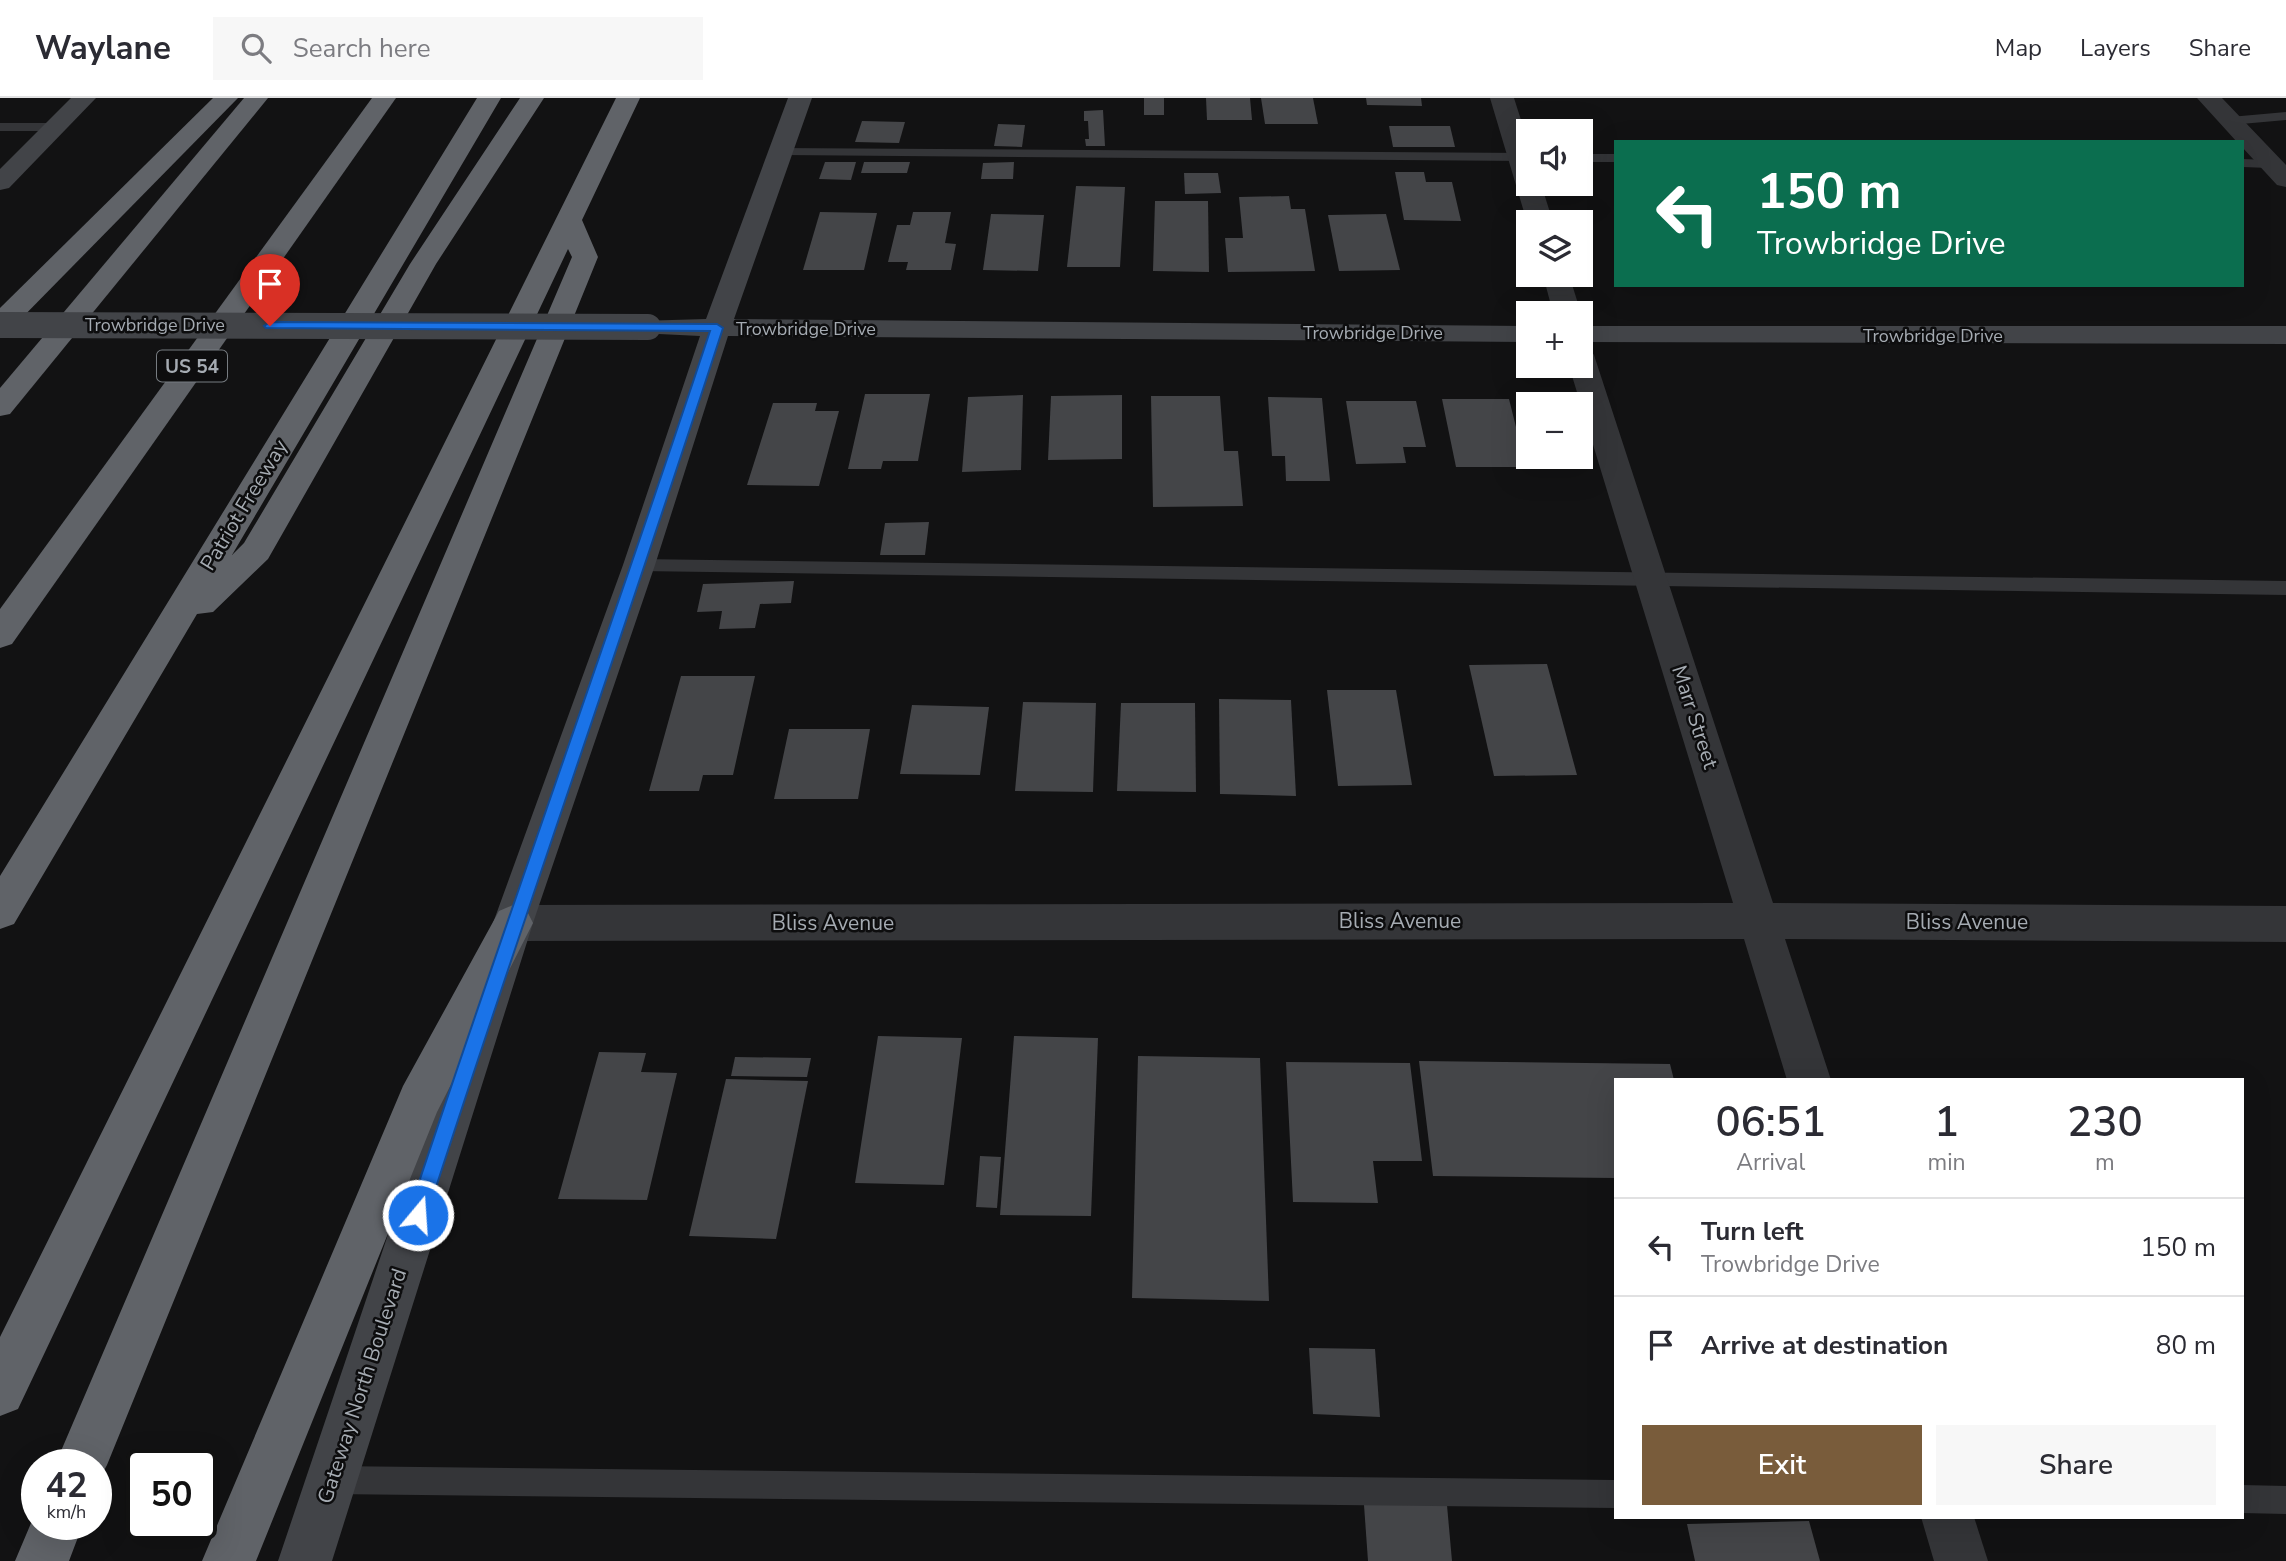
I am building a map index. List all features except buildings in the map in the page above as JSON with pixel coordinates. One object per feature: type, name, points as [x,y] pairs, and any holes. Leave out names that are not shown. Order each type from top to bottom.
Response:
[{"type":"highway","points":[[0,325],[226,98]]},
{"type":"highway","points":[[0,407],[256,98]]},
{"type":"highway","name":"US 54","points":[[0,635],[384,98]]},
{"type":"highway","name":"Patriot Freeway","points":[[0,912],[489,98]]},
{"type":"highway","points":[[164,639],[256,551],[423,264],[532,98]]},
{"type":"highway","points":[[0,1391],[628,98]]},
{"type":"highway","points":[[88,1449],[585,257],[569,220]]},
{"type":"highway","points":[[229,1561],[419,1101],[513,923]]},
{"type":"highway","points":[[42,1561],[51,1540]]},
{"type":"main road","points":[[0,183],[85,98]]},
{"type":"main road","name":"Gateway North Boulevard","points":[[305,1561],[513,923],[639,565],[717,328],[800,98]]},
{"type":"main road","name":"Trowbridge Drive","points":[[0,325],[1516,334]]},
{"type":"main road","name":"Trowbridge Drive","points":[[1593,334],[2286,335]]},
{"type":"street","points":[[1502,98],[1516,136]]},
{"type":"street","points":[[2209,98],[2278,172]]},
{"type":"street","name":"Marr Street","points":[[1587,378],[1808,1078]]},
{"type":"street","name":"Bliss Avenue","points":[[513,923],[1759,921],[2286,924]]},
{"type":"street","points":[[1948,1519],[1961,1561]]},
{"type":"lane","points":[[2230,121],[2286,116]]},
{"type":"lane","points":[[0,127],[55,127]]},
{"type":"lane","points":[[783,151],[1516,157]]},
{"type":"lane","points":[[1593,158],[1614,158]]},
{"type":"lane","points":[[2244,164],[2278,172]]},
{"type":"lane","points":[[639,565],[1652,581],[2286,587]]},
{"type":"lane","points":[[331,1480],[1614,1494]]},
{"type":"lane","points":[[2244,1499],[2286,1500]]},
{"type":"route","points":[[270,326],[717,328],[639,565],[513,923],[418,1215]]}]
